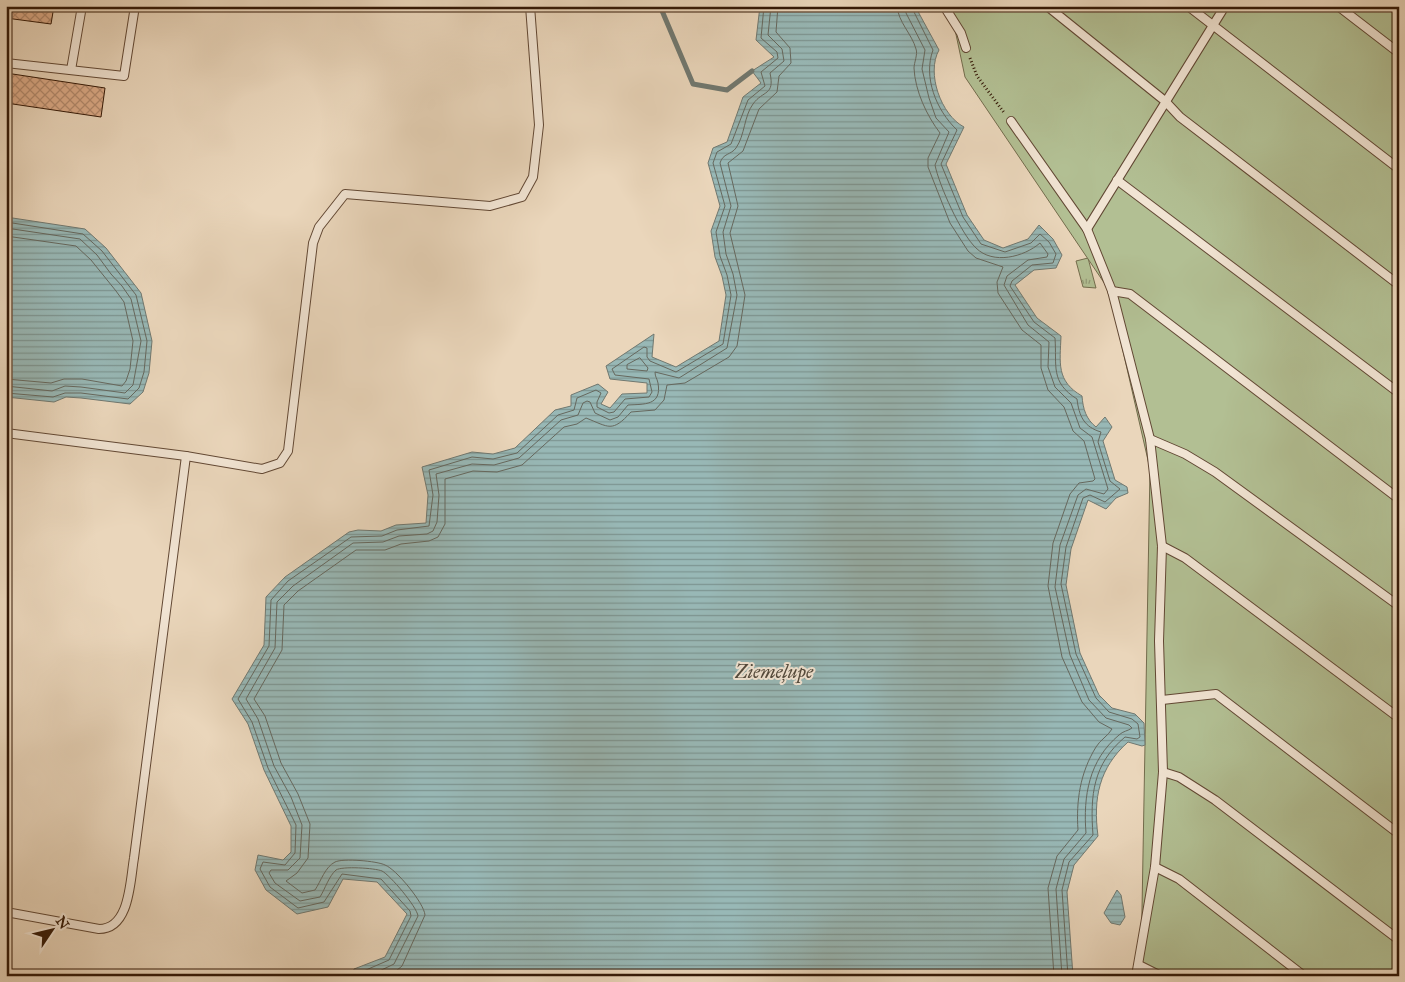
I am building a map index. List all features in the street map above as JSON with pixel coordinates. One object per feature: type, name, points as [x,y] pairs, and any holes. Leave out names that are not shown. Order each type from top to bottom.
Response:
[{"type":"lane","points":[[71,70],[82,6]]},
{"type":"lane","points":[[6,63],[124,76],[135,6]]},
{"type":"lane","points":[[6,433],[186,456],[262,469],[280,463],[288,450],[312,243],[319,227],[345,194],[490,206],[522,197],[532,177],[539,125],[530,6]]},
{"type":"lane","points":[[944,6],[961,33],[966,48]]},
{"type":"lane","points":[[1047,6],[1165,101],[1180,117],[1399,285]]},
{"type":"lane","points":[[1188,6],[1399,169]]},
{"type":"lane","points":[[1087,229],[1225,6]]},
{"type":"lane","points":[[1338,6],[1399,53]]},
{"type":"lane","points":[[1011,121],[1087,229],[1112,291],[1150,439],[1162,546],[1159,641],[1163,772],[1155,867],[1136,976]]},
{"type":"lane","points":[[1117,180],[1399,393]]},
{"type":"lane","points":[[1112,291],[1130,294],[1399,499]]},
{"type":"lane","points":[[1150,439],[1185,454],[1215,472],[1399,606]]},
{"type":"lane","points":[[6,912],[99,929],[108,929],[114,925],[122,914],[134,858],[186,456]]},
{"type":"lane","points":[[1162,546],[1184,558],[1399,718]]},
{"type":"lane","points":[[1162,700],[1216,694],[1399,834]]},
{"type":"lane","points":[[1163,772],[1179,776],[1215,800],[1399,940]]},
{"type":"lane","points":[[1155,867],[1179,880],[1304,976]]},
{"type":"lane","points":[[1139,965],[1161,976]]},
{"type":"path","points":[[966,48],[977,76],[1011,121]]},
{"type":"green space","points":[[950,6],[1399,6],[1399,976],[1136,976],[1141,965],[1150,469],[1109,290],[965,77]]},
{"type":"green space","points":[[1088,258],[1096,288],[1083,287],[1076,261]]},
{"type":"water","name":"Ziemeļupe","points":[[760,6],[915,6],[939,50],[935,59],[934,70],[938,93],[949,113],[964,127],[946,164],[967,215],[984,240],[1003,248],[1028,239],[1039,225],[1053,239],[1062,255],[1056,268],[1034,270],[1015,285],[1037,318],[1061,336],[1061,371],[1068,384],[1082,396],[1087,417],[1096,427],[1105,417],[1112,427],[1103,441],[1115,480],[1127,487],[1128,493],[1116,498],[1106,509],[1088,500],[1071,549],[1066,585],[1080,653],[1099,695],[1112,708],[1135,714],[1144,723],[1145,745],[1142,746],[1128,742],[1110,762],[1100,784],[1098,796],[1096,809],[1098,836],[1074,865],[1067,892],[1073,976],[352,976],[354,969],[385,957],[407,914],[377,882],[343,879],[328,907],[297,914],[266,890],[255,870],[258,855],[283,860],[291,852],[291,826],[264,770],[248,724],[232,699],[264,645],[266,597],[285,577],[349,532],[358,530],[381,531],[396,525],[426,523],[428,495],[422,467],[472,452],[493,454],[515,448],[555,410],[571,406],[571,395],[598,384],[608,392],[601,404],[610,408],[622,394],[647,393],[647,383],[610,379],[606,366],[654,334],[652,357],[676,367],[719,341],[726,295],[715,257],[711,231],[720,206],[708,163],[713,148],[727,142],[743,97],[761,83],[752,71],[774,57],[756,40]]},
{"type":"water","points":[[6,217],[85,229],[106,248],[141,293],[152,341],[149,373],[143,392],[130,404],[66,397],[54,402],[6,397]]},
{"type":"water","points":[[1117,890],[1121,895],[1125,917],[1120,925],[1111,923],[1104,913]]},
{"type":"building","points":[[6,6],[54,6],[51,24],[6,18]]},
{"type":"building","points":[[6,73],[105,88],[101,117],[6,103]]},
{"type":"waterway","points":[[660,6],[693,84],[727,90],[752,71]]}]
